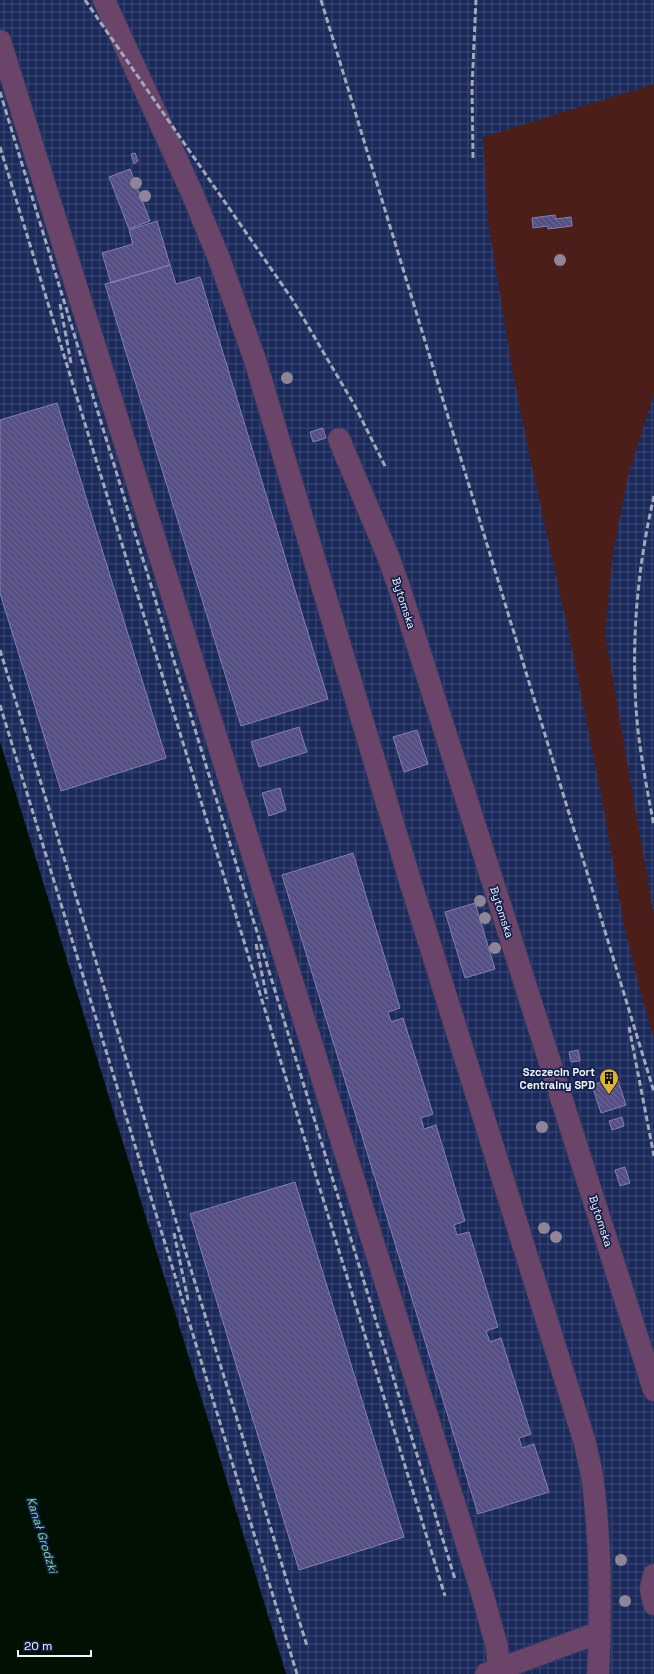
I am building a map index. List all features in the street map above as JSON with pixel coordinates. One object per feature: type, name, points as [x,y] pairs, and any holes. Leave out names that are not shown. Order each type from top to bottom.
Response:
[{"type":"lane","points":[[104,0],[192,193],[220,261],[255,360],[413,892],[570,1393],[584,1443],[594,1489],[600,1583],[598,1674]]},
{"type":"lane","points":[[0,41],[482,1593],[497,1647],[494,1672],[600,1632]]},
{"type":"lane","name":"Bytomska","points":[[339,439],[388,556],[400,590],[654,1390]]},
{"type":"lane","points":[[654,1575],[651,1589],[654,1604]]},
{"type":"shaded area","points":[[0,0],[654,0],[654,1674],[286,1674],[0,742]]},
{"type":"shaded area","points":[[654,84],[654,394],[628,476],[613,553],[605,633],[654,917],[654,1039],[624,926],[602,799],[570,639],[530,458],[512,368],[488,221],[483,137]]},
{"type":"water","name":"Kanał Grodzki","points":[[0,742],[286,1674],[0,1674]]},
{"type":"building","points":[[135,153],[138,161],[134,164],[131,154]]},
{"type":"building","points":[[130,169],[150,221],[129,229],[109,177]]},
{"type":"building","points":[[555,215],[556,219],[571,217],[572,226],[548,229],[548,226],[533,228],[532,218]]},
{"type":"building","points":[[157,221],[170,265],[111,283],[102,253],[133,244],[129,230]]},
{"type":"building","points":[[170,265],[176,284],[200,277],[328,699],[241,726],[105,284]]},
{"type":"building","points":[[57,403],[166,758],[61,791],[0,593],[0,420]]},
{"type":"building","points":[[323,428],[326,438],[313,442],[310,432]]},
{"type":"building","points":[[299,727],[307,752],[259,767],[251,742]]},
{"type":"building","points":[[417,730],[428,764],[404,772],[393,737]]},
{"type":"building","points":[[280,788],[286,810],[269,816],[262,793]]},
{"type":"building","points":[[353,853],[400,1008],[388,1012],[391,1022],[403,1018],[433,1114],[421,1118],[424,1129],[436,1125],[465,1221],[454,1225],[457,1235],[469,1232],[498,1327],[486,1331],[490,1342],[501,1338],[531,1434],[519,1438],[522,1448],[534,1444],[549,1492],[478,1514],[282,875]]},
{"type":"building","points":[[475,903],[495,969],[465,978],[445,912]]},
{"type":"building","points":[[578,1050],[580,1061],[571,1062],[569,1052]]},
{"type":"building","name":"Szczecin Port Centralny SPD","points":[[617,1077],[626,1105],[601,1113],[592,1085]]},
{"type":"building","points":[[622,1117],[624,1126],[612,1130],[609,1121]]},
{"type":"building","points":[[625,1167],[630,1183],[620,1186],[615,1170]]},
{"type":"building","points":[[295,1182],[404,1537],[299,1570],[190,1214]]},
{"type":"railway","points":[[85,0],[292,299],[355,406],[386,468]]},
{"type":"railway","points":[[321,0],[654,1092]]},
{"type":"railway","points":[[473,158],[472,88],[476,0]]},
{"type":"railway","points":[[0,92],[455,1579]]},
{"type":"railway","points":[[0,147],[445,1596]]},
{"type":"railway","points":[[60,304],[71,363]]},
{"type":"railway","points":[[654,496],[639,584],[635,643],[638,731],[654,826]]},
{"type":"railway","points":[[0,650],[307,1646]]},
{"type":"railway","points":[[0,705],[297,1674]]},
{"type":"railway","points":[[256,944],[267,999]]},
{"type":"railway","points":[[629,1027],[654,1156]]},
{"type":"railway","points":[[174,1233],[188,1300]]},
{"type":"place","name":"Szczecin Port Centralny SPD","points":[[609,1095]]}]
